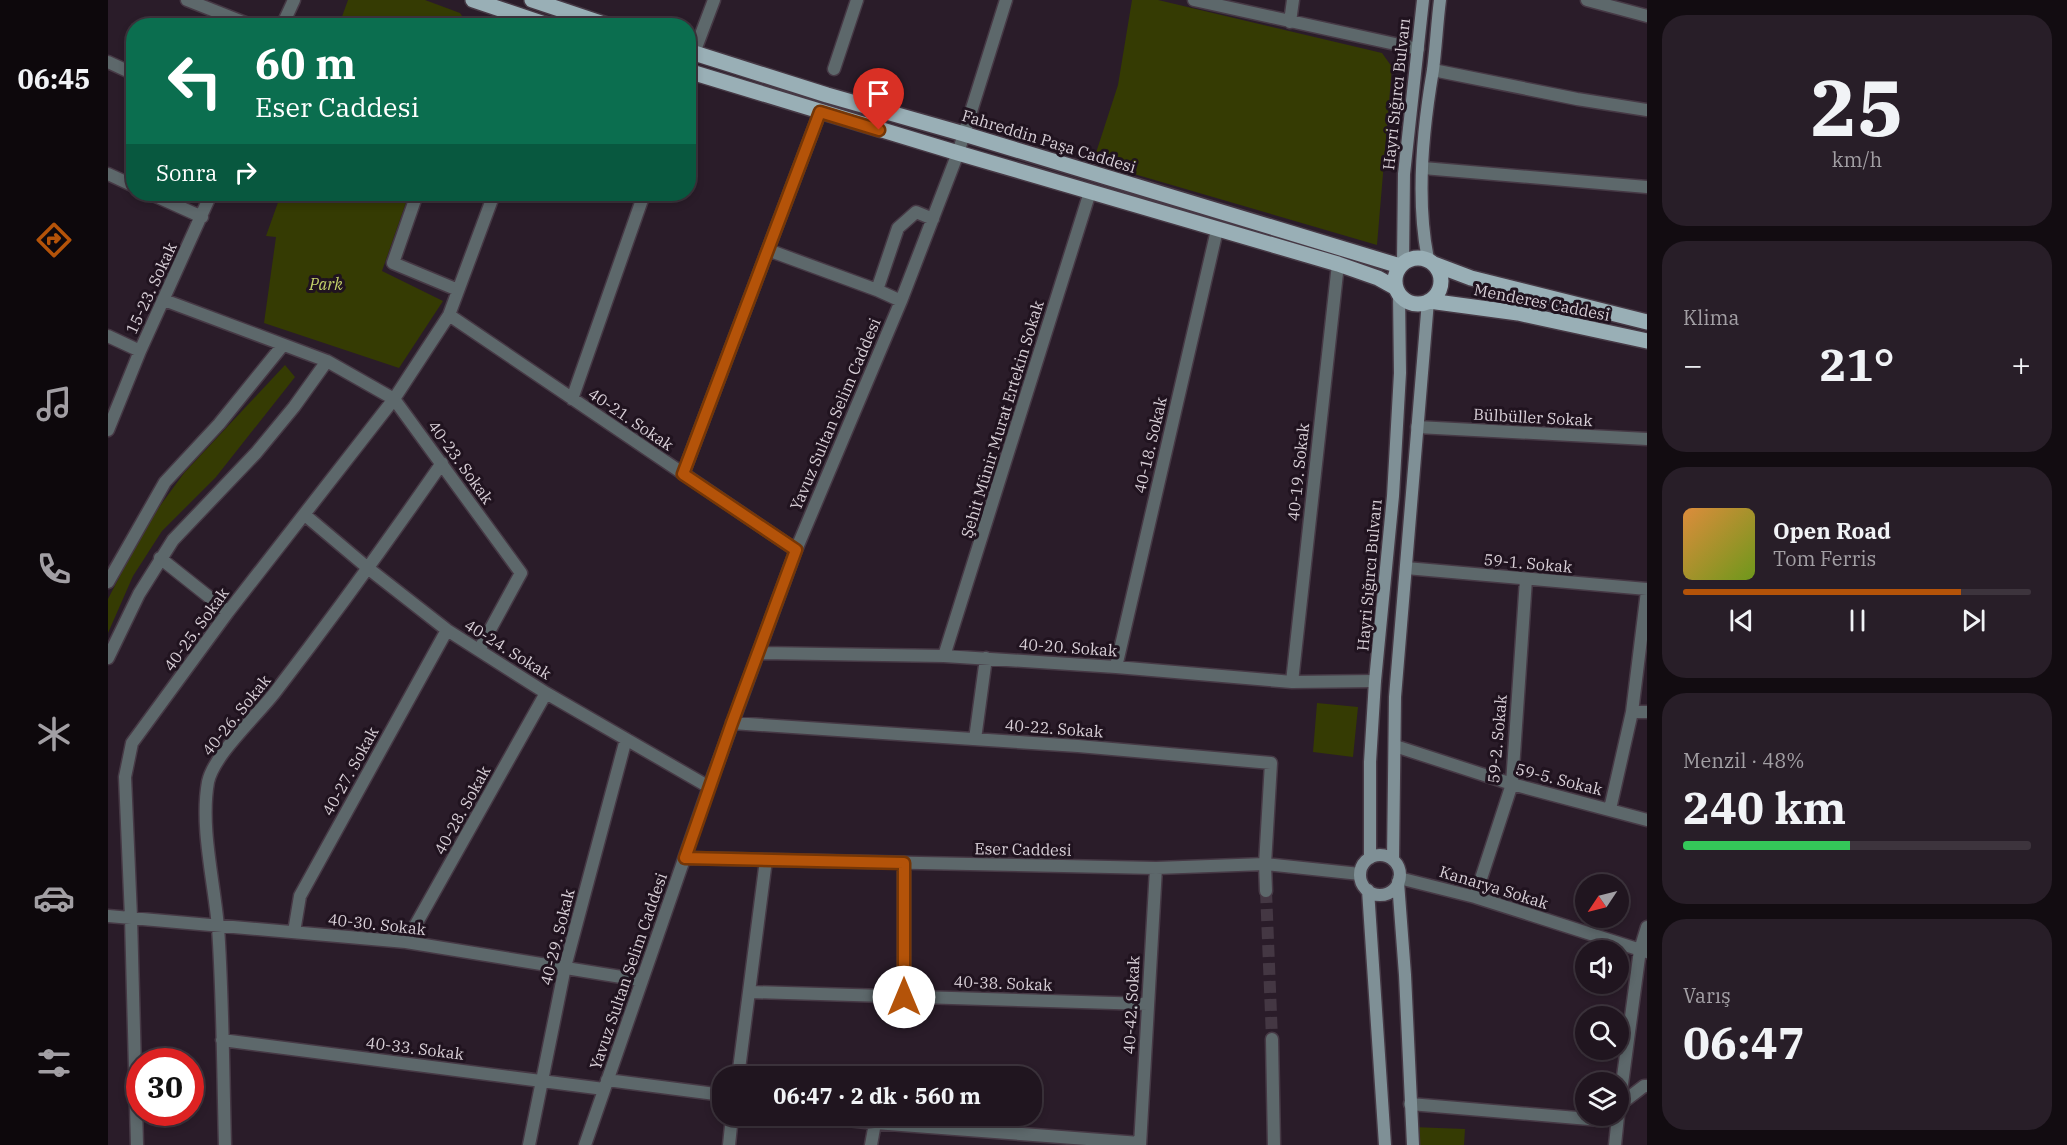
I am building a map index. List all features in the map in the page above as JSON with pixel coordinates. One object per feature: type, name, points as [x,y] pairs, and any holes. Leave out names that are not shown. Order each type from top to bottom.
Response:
[{"type":"main road","points":[[473,0],[527,18]]},
{"type":"main road","points":[[532,0],[564,5],[592,18]]},
{"type":"main road","name":"Fahreddin Paşa Caddesi","points":[[696,54],[827,95],[1401,264]]},
{"type":"main road","points":[[696,73],[1217,231],[1338,264],[1378,278],[1410,302],[1416,304],[1428,301],[1438,292],[1440,274],[1431,262],[1413,258],[1401,264],[1394,280],[1397,291]]},
{"type":"main road","name":"Menderes Caddesi","points":[[1431,262],[1472,278],[1647,322]]},
{"type":"main road","name":"Menderes Caddesi","points":[[1428,301],[1518,313],[1647,341]]},
{"type":"street","points":[[187,0],[233,18]]},
{"type":"street","points":[[286,18],[294,0]]},
{"type":"street","points":[[696,41],[714,0]]},
{"type":"street","points":[[834,69],[857,0]]},
{"type":"street","name":"Yavuz Sultan Selim Caddesi","points":[[585,1145],[640,981],[796,550],[901,301],[958,153],[1006,0]]},
{"type":"street","points":[[1194,0],[1418,49]]},
{"type":"street","points":[[1290,22],[1293,0]]},
{"type":"street","name":"Hayri Sığırcı Bulvarı","points":[[1401,264],[1404,174],[1423,0]]},
{"type":"street","name":"Hayri Sığırcı Bulvarı","points":[[1431,262],[1422,229],[1423,168],[1429,85],[1433,70],[1440,0]]},
{"type":"street","points":[[1587,0],[1647,16]]},
{"type":"street","points":[[108,62],[126,70]]},
{"type":"street","points":[[1433,70],[1647,110]]},
{"type":"street","points":[[683,474],[820,112]]},
{"type":"street","points":[[1423,168],[1647,187]]},
{"type":"street","points":[[108,174],[126,182]]},
{"type":"street","name":"Şehit Münir Murat Ertekin Sokak","points":[[944,656],[1090,192]]},
{"type":"street","points":[[167,201],[202,217]]},
{"type":"street","name":"15-23. Sokak","points":[[108,430],[140,351],[208,201]]},
{"type":"street","points":[[415,201],[393,263],[458,290]]},
{"type":"street","name":"40-25. Sokak","points":[[137,1145],[131,917],[124,777],[132,743],[228,612],[394,399],[448,315],[491,201]]},
{"type":"street","points":[[572,399],[642,201]]},
{"type":"street","points":[[877,290],[898,228],[916,213],[933,219]]},
{"type":"street","name":"40-18. Sokak","points":[[1116,667],[1217,231]]},
{"type":"street","points":[[768,250],[901,301]]},
{"type":"street","name":"40-19. Sokak","points":[[1292,682],[1338,264]]},
{"type":"street","name":"Hayri Sığırcı Bulvarı","points":[[1370,858],[1370,762],[1375,681],[1398,417],[1401,326],[1397,291]]},
{"type":"street","name":"40-23. Sokak","points":[[164,300],[327,361],[394,399],[521,573],[479,650]]},
{"type":"street","points":[[1393,860],[1395,697],[1428,301]]},
{"type":"street","name":"40-21. Sokak","points":[[448,315],[796,550]]},
{"type":"street","points":[[108,336],[140,351]]},
{"type":"street","points":[[108,582],[165,482],[225,416],[283,345]]},
{"type":"street","points":[[108,658],[139,594],[173,540],[256,453],[294,407],[327,361]]},
{"type":"street","name":"Bülbüller Sokak","points":[[1417,427],[1647,439]]},
{"type":"street","name":"40-26. Sokak","points":[[225,1145],[218,927],[208,849],[208,781],[216,762],[274,694],[369,569],[442,463]]},
{"type":"street","name":"40-24. Sokak","points":[[305,514],[369,569],[447,630],[546,693],[709,787]]},
{"type":"street","points":[[160,558],[228,612]]},
{"type":"street","name":"59-1. Sokak","points":[[1406,568],[1647,590]]},
{"type":"street","name":"59-2. Sokak","points":[[1475,897],[1512,784],[1526,579]]},
{"type":"street","points":[[1610,809],[1632,712],[1647,590]]},
{"type":"street","name":"40-27. Sokak","points":[[294,932],[300,896],[447,630]]},
{"type":"street","name":"40-20. Sokak","points":[[758,653],[944,656],[1116,667],[1292,682],[1375,681]]},
{"type":"street","points":[[975,739],[986,658]]},
{"type":"street","name":"40-28. Sokak","points":[[406,942],[546,693]]},
{"type":"street","points":[[1632,712],[1647,712]]},
{"type":"street","name":"40-22. Sokak","points":[[732,723],[975,739],[1271,763],[1265,864]]},
{"type":"street","name":"40-29. Sokak","points":[[529,1145],[565,968],[626,739]]},
{"type":"street","name":"59-5. Sokak","points":[[1395,746],[1512,784],[1647,820]]},
{"type":"street","points":[[1399,880],[1394,889],[1377,894],[1363,885],[1360,874],[1363,865],[1370,858],[1383,855],[1393,860],[1398,866],[1399,880],[1405,975],[1413,1145]]},
{"type":"street","name":"Eser Caddesi","points":[[685,858],[1156,868],[1265,864],[1360,874]]},
{"type":"street","points":[[740,1066],[765,860]]},
{"type":"street","points":[[904,863],[904,997]]},
{"type":"street","points":[[1265,864],[1266,891]]},
{"type":"street","name":"40-42. Sokak","points":[[1140,1144],[1156,868]]},
{"type":"street","name":"Kanarya Sokak","points":[[1399,880],[1475,897],[1643,951]]},
{"type":"street","points":[[1368,890],[1385,1145]]},
{"type":"street","name":"40-30. Sokak","points":[[108,916],[406,942],[640,981]]},
{"type":"street","points":[[1625,1072],[1647,927]]},
{"type":"street","name":"40-38. Sokak","points":[[750,992],[1147,1004]]},
{"type":"street","points":[[1272,1039],[1274,1145]]},
{"type":"street","name":"40-33. Sokak","points":[[222,1040],[543,1081],[606,1084],[712,1094]]},
{"type":"street","points":[[1629,1100],[1644,1086],[1647,1086]]},
{"type":"street","points":[[1410,1104],[1575,1118]]},
{"type":"street","points":[[729,1145],[731,1126]]},
{"type":"street","points":[[871,1145],[874,1126]]},
{"type":"street","points":[[899,1126],[1001,1139],[1140,1144]]},
{"type":"street","points":[[1615,1145],[1617,1126]]},
{"type":"green space","points":[[348,0],[425,0],[460,13],[463,18],[342,18]]},
{"type":"green space","points":[[1132,0],[1158,0],[1382,53],[1392,67],[1377,245],[1093,162],[1118,85]]},
{"type":"green space","name":"Park","points":[[278,201],[407,201],[382,271],[443,301],[399,368],[264,323],[276,237],[266,236]]},
{"type":"green space","points":[[285,365],[295,377],[216,477],[162,531],[133,576],[108,633],[108,599],[146,525],[184,473]]},
{"type":"green space","points":[[1317,703],[1358,707],[1353,757],[1313,752]]},
{"type":"green space","points":[[1412,1127],[1465,1129],[1464,1145],[1413,1145]]},
{"type":"tunnel","points":[[1266,891],[1272,1039]]},
{"type":"route","points":[[879,130],[820,112],[683,474],[796,550],[685,858],[904,863],[904,997]]}]
